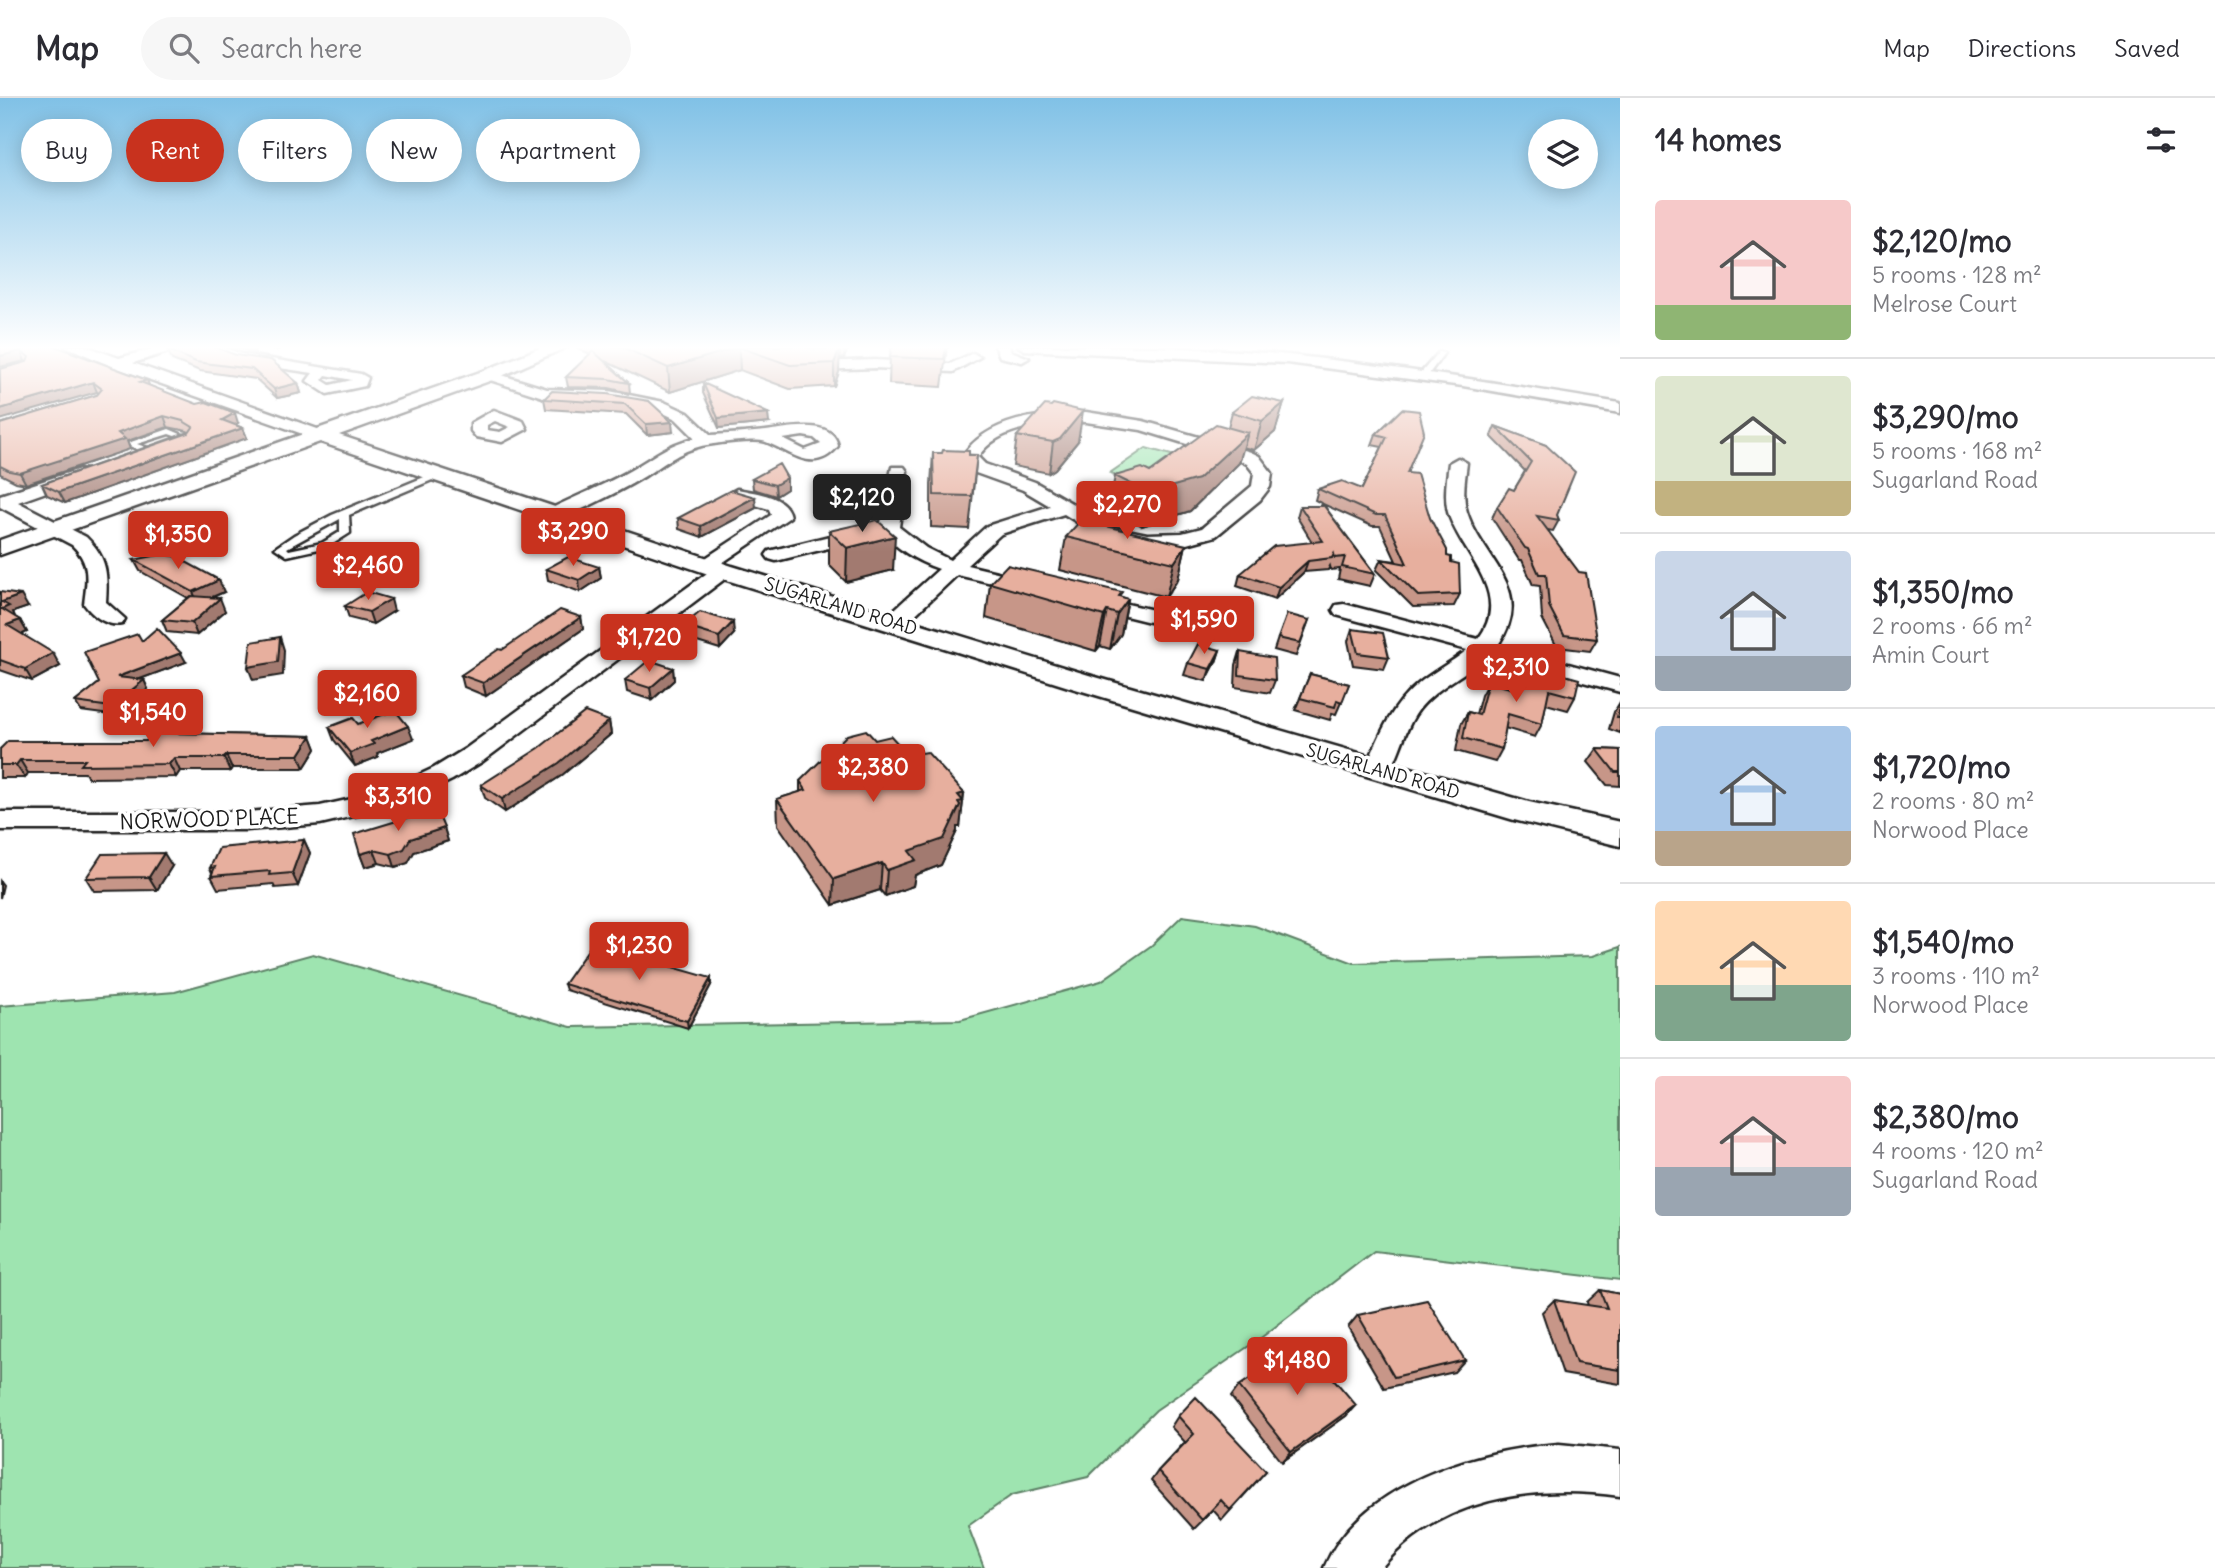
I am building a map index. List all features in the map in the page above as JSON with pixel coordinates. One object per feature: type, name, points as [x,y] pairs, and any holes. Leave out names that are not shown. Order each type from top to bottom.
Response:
[{"type":"street","name":"SUGARLAND ROAD","points":[[262,415],[434,476],[714,568],[1082,682],[1526,812],[1620,834]]},
{"type":"street","points":[[0,548],[377,415]]},
{"type":"street","points":[[679,415],[707,440]]},
{"type":"street","points":[[894,622],[994,530],[1064,508],[1107,532],[1126,537],[1161,541],[1183,539],[1209,532],[1231,517],[1254,496],[1264,479],[1253,460],[1234,452],[1143,426],[1097,418],[1062,418],[1002,430],[992,434],[972,451],[969,458],[979,468],[1029,486],[1064,508]]},
{"type":"street","points":[[553,514],[638,473],[673,449],[707,440],[768,436]]},
{"type":"street","points":[[121,460],[186,438]]},
{"type":"street","points":[[1378,770],[1399,720],[1412,702],[1482,649],[1498,625],[1500,595],[1494,578],[1464,528],[1457,510],[1454,493],[1458,463]]},
{"type":"street","points":[[1,501],[95,469]]},
{"type":"street","points":[[898,471],[889,528],[901,543],[919,555],[955,567],[1046,590]]},
{"type":"street","name":"NORWOOD PLACE","points":[[0,821],[247,821],[320,815],[391,799],[443,775],[474,755],[781,517],[780,509],[775,505],[737,494]]},
{"type":"street","points":[[1,501],[79,541],[96,559],[99,573],[95,604],[114,619]]},
{"type":"street","points":[[776,555],[889,528]]},
{"type":"street","points":[[1072,597],[1150,617]]},
{"type":"street","points":[[1344,610],[1620,685]]},
{"type":"street","points":[[1349,1568],[1385,1529],[1436,1495],[1487,1477],[1546,1469],[1620,1473]]},
{"type":"lane","points":[[345,515],[345,533],[325,545],[287,553],[280,548],[296,537],[345,515],[434,476]]},
{"type":"green space","points":[[1146,448],[1182,458],[1147,484],[1110,473]]},
{"type":"green space","points":[[1182,916],[1255,926],[1354,963],[1593,956],[1620,947],[1620,1280],[1374,1251],[1262,1337],[1156,1410],[1088,1477],[1012,1495],[968,1526],[984,1568],[0,1568],[0,1006],[175,992],[313,954],[571,1027],[960,1020],[1101,981],[1152,945]]},
{"type":"building","points":[[31,415],[232,415],[222,420],[243,428],[59,492],[42,484],[189,433],[193,427],[164,416],[118,433],[125,439],[20,473],[0,466],[0,424]]},
{"type":"building","points":[[636,415],[664,415],[672,422],[646,424]]},
{"type":"building","points":[[717,415],[752,415],[718,418]]},
{"type":"building","points":[[1036,415],[1080,415],[1060,439],[1053,442],[1017,436]]},
{"type":"building","points":[[1241,415],[1270,415],[1262,421]]},
{"type":"building","points":[[1396,415],[1420,415],[1424,432],[1407,473],[1417,474],[1430,518],[1447,550],[1447,556],[1451,557],[1451,562],[1459,564],[1460,594],[1418,596],[1381,559],[1407,564],[1385,515],[1376,515],[1318,489],[1342,481],[1362,489],[1387,437],[1376,434]]},
{"type":"building","points":[[1216,424],[1248,433],[1198,479],[1149,493],[1115,476],[1142,468],[1150,472]]},
{"type":"building","points":[[1495,426],[1546,445],[1575,472],[1557,515],[1559,520],[1537,516],[1579,572],[1586,573],[1597,639],[1564,635],[1549,606],[1546,574],[1539,574],[1528,549],[1497,507],[1509,488],[1514,490],[1531,462]]},
{"type":"building","points":[[943,450],[969,451],[969,455],[977,455],[972,496],[934,495],[933,453],[942,453]]},
{"type":"building","points":[[779,464],[787,478],[775,485],[752,479]]},
{"type":"building","points":[[731,490],[755,497],[701,526],[678,518]]},
{"type":"building","points":[[1321,502],[1375,574],[1342,567],[1345,557],[1335,558],[1334,554],[1332,558],[1308,561],[1279,587],[1240,574],[1274,546],[1323,541],[1300,506],[1322,506]]},
{"type":"building","points":[[877,520],[895,536],[847,548],[829,531]]},
{"type":"building","points":[[1080,521],[1186,545],[1174,563],[1066,537]]},
{"type":"building","points":[[168,553],[219,580],[193,592],[134,560]]},
{"type":"building","points":[[568,557],[599,567],[579,580],[546,569]]},
{"type":"building","points":[[1007,565],[1122,592],[1119,596],[1128,599],[1117,614],[1107,611],[1104,616],[990,583]]},
{"type":"building","points":[[0,592],[21,595],[2,602],[9,606],[2,609],[20,620],[7,625],[53,653],[25,669],[0,660]]},
{"type":"building","points":[[367,592],[391,599],[369,612],[345,606]]},
{"type":"building","points":[[191,596],[220,598],[192,623],[162,620]]},
{"type":"building","points":[[560,610],[581,617],[483,683],[461,675],[499,649],[502,650]]},
{"type":"building","points":[[700,612],[733,622],[719,637],[683,626]]},
{"type":"building","points":[[1287,614],[1309,620],[1300,643],[1278,638]]},
{"type":"building","points":[[157,628],[181,653],[117,677],[144,680],[111,707],[75,702],[99,683],[84,652],[138,634],[142,641]]},
{"type":"building","points":[[1352,629],[1383,633],[1389,657],[1358,653]]},
{"type":"building","points":[[280,637],[278,662],[248,667],[251,642]]},
{"type":"building","points":[[1198,644],[1220,650],[1210,669],[1188,663]]},
{"type":"building","points":[[1240,652],[1274,658],[1275,680],[1239,675]]},
{"type":"building","points":[[649,660],[673,668],[650,688],[625,680]]},
{"type":"building","points":[[1529,665],[1579,679],[1575,697],[1549,690],[1542,724],[1508,714],[1502,749],[1463,738],[1468,712],[1479,715],[1488,682],[1510,688],[1515,671],[1539,677]]},
{"type":"building","points":[[1310,674],[1349,684],[1342,702],[1337,700],[1335,707],[1300,698]]},
{"type":"building","points":[[395,710],[408,726],[350,753],[329,727],[353,718],[358,724]]},
{"type":"building","points":[[585,712],[609,721],[559,763],[502,799],[481,785],[539,748]]},
{"type":"building","points":[[159,729],[167,729],[171,733],[311,736],[299,755],[174,758],[169,764],[81,765],[85,760],[20,760],[16,765],[0,765],[0,749],[8,741],[146,741]]},
{"type":"building","points":[[866,730],[875,740],[891,736],[901,747],[908,745],[912,750],[917,748],[922,753],[927,752],[964,793],[958,795],[963,801],[958,802],[960,805],[944,839],[909,851],[916,860],[887,870],[882,863],[834,879],[777,799],[806,790],[800,781],[847,735]]},
{"type":"building","points":[[1597,749],[1620,750],[1620,772],[1615,772]]},
{"type":"building","points":[[436,809],[444,828],[410,839],[404,849],[391,854],[374,850],[360,854],[354,834]]},
{"type":"building","points":[[304,840],[292,873],[269,875],[270,871],[211,876],[215,867],[210,868],[219,848]]},
{"type":"building","points":[[164,853],[149,877],[86,878],[102,854]]},
{"type":"building","points":[[592,944],[711,978],[687,1021],[564,984]]},
{"type":"building","points":[[1600,1290],[1620,1294],[1620,1370],[1576,1363],[1554,1300],[1607,1308]]},
{"type":"building","points":[[1427,1300],[1465,1360],[1394,1377],[1358,1315]]},
{"type":"building","points":[[1303,1343],[1356,1405],[1291,1452],[1239,1386]]},
{"type":"building","points":[[1196,1397],[1266,1471],[1230,1510],[1221,1500],[1202,1520],[1158,1471],[1194,1434],[1178,1416]]}]
